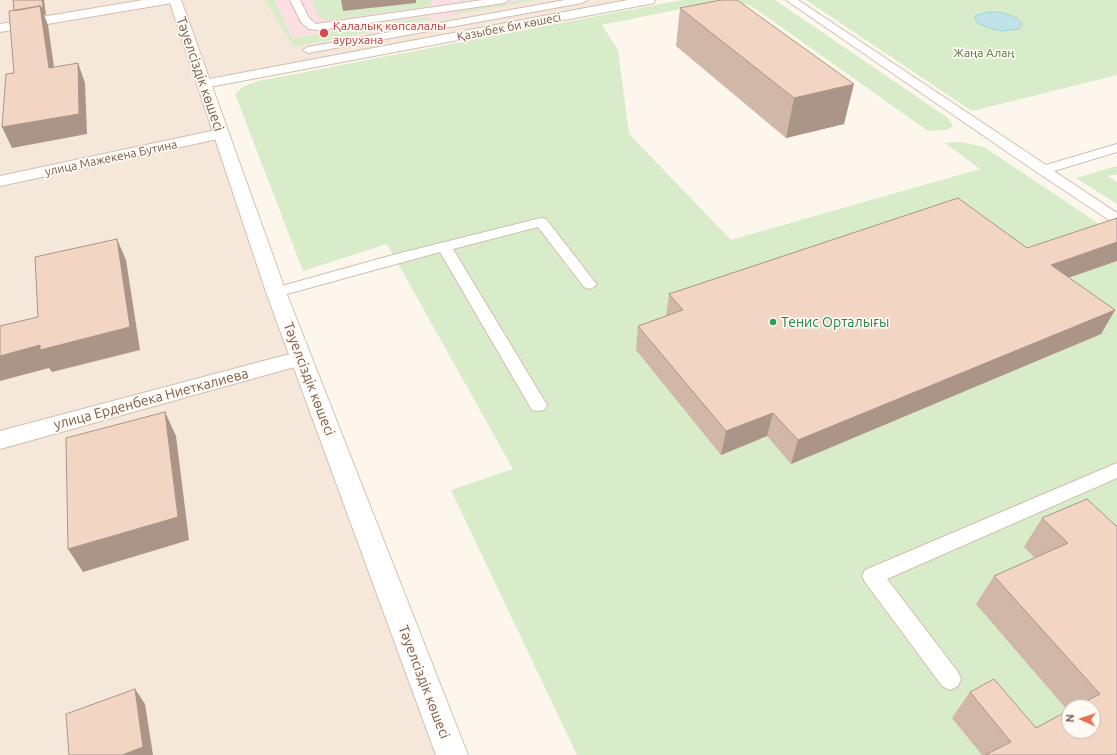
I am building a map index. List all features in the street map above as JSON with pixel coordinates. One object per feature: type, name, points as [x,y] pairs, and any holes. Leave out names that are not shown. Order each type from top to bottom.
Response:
[{"type":"street","points":[[0,28],[166,0]]},
{"type":"street","name":"Тәуелсіздік көшесі","points":[[175,0],[276,292],[452,755]]},
{"type":"street","name":"Қазыбек би көшесі","points":[[204,84],[631,2],[649,0]]},
{"type":"street","name":"улица Мажекена Бутина","points":[[0,181],[221,134]]},
{"type":"street","name":"улица Ерденбека Ниеткалиева","points":[[0,440],[301,358]]},
{"type":"lane","points":[[295,0],[305,20],[313,27],[320,27],[504,0]]},
{"type":"lane","points":[[308,50],[582,0]]},
{"type":"lane","points":[[791,0],[1117,219]]},
{"type":"lane","points":[[1043,170],[1117,148]]},
{"type":"lane","points":[[276,292],[394,259],[541,222],[589,284]]},
{"type":"lane","points":[[445,247],[538,406]]},
{"type":"lane","points":[[950,679],[872,576],[1117,470]]},
{"type":"shaded area","points":[[0,0],[649,0],[204,84],[452,755],[0,755]]},
{"type":"shaded area","name":"Қалалық көпсалалы аурухана","points":[[265,0],[535,0],[294,47]]},
{"type":"green space","points":[[265,0],[274,0],[292,38],[423,17],[433,19],[294,47]]},
{"type":"green space","points":[[312,0],[340,0],[343,11],[416,3],[415,0],[432,0],[432,4],[423,7],[324,20],[319,17]]},
{"type":"green space","points":[[521,0],[535,0],[453,15],[456,12]]},
{"type":"green space","name":"Тенис Орталығы","points":[[681,0],[775,0],[948,118],[953,126],[947,130],[928,131],[750,5],[720,1],[602,25],[618,50],[629,134],[731,240],[980,169],[945,143],[961,142],[984,147],[1117,236],[1117,755],[577,755],[451,490],[513,469],[387,244],[303,271],[235,94],[244,86],[258,81]]},
{"type":"green space","name":"Жаңа Алаң","points":[[806,0],[1117,0],[1117,75],[972,111]]},
{"type":"green space","points":[[1117,166],[1117,174],[1108,176],[1117,182],[1117,204],[1076,178]]},
{"type":"water","points":[[990,12],[1000,12],[1017,18],[1021,22],[1022,26],[1019,29],[1002,31],[977,23],[975,19],[976,15]]},
{"type":"building","points":[[13,0],[42,0],[43,7],[41,8],[40,6],[14,11]]},
{"type":"building","points":[[721,0],[737,0],[854,84],[794,98],[680,8]]},
{"type":"building","points":[[40,6],[49,68],[78,63],[79,114],[2,127],[6,74],[14,73],[9,11]]},
{"type":"building","points":[[958,198],[1027,248],[1117,218],[1117,242],[1051,265],[1115,310],[798,440],[773,413],[726,431],[638,326],[683,310],[669,294]]},
{"type":"building","points":[[117,239],[130,327],[40,350],[40,345],[0,356],[0,326],[38,317],[35,257]]},
{"type":"building","points":[[165,412],[178,517],[68,549],[66,438]]},
{"type":"building","points":[[1087,499],[1117,526],[1117,755],[985,755],[1011,742],[970,692],[994,679],[1036,728],[1061,714],[1061,739],[1101,739],[1101,699],[1090,699],[1100,694],[994,576],[1068,543],[1042,518]]},
{"type":"building","points":[[135,689],[143,747],[122,755],[69,755],[66,714]]},
{"type":"place","name":"Қалалық көпсалалы аурухана","points":[[324,33]]},
{"type":"place","name":"Тенис Орталығы","points":[[773,322]]}]
